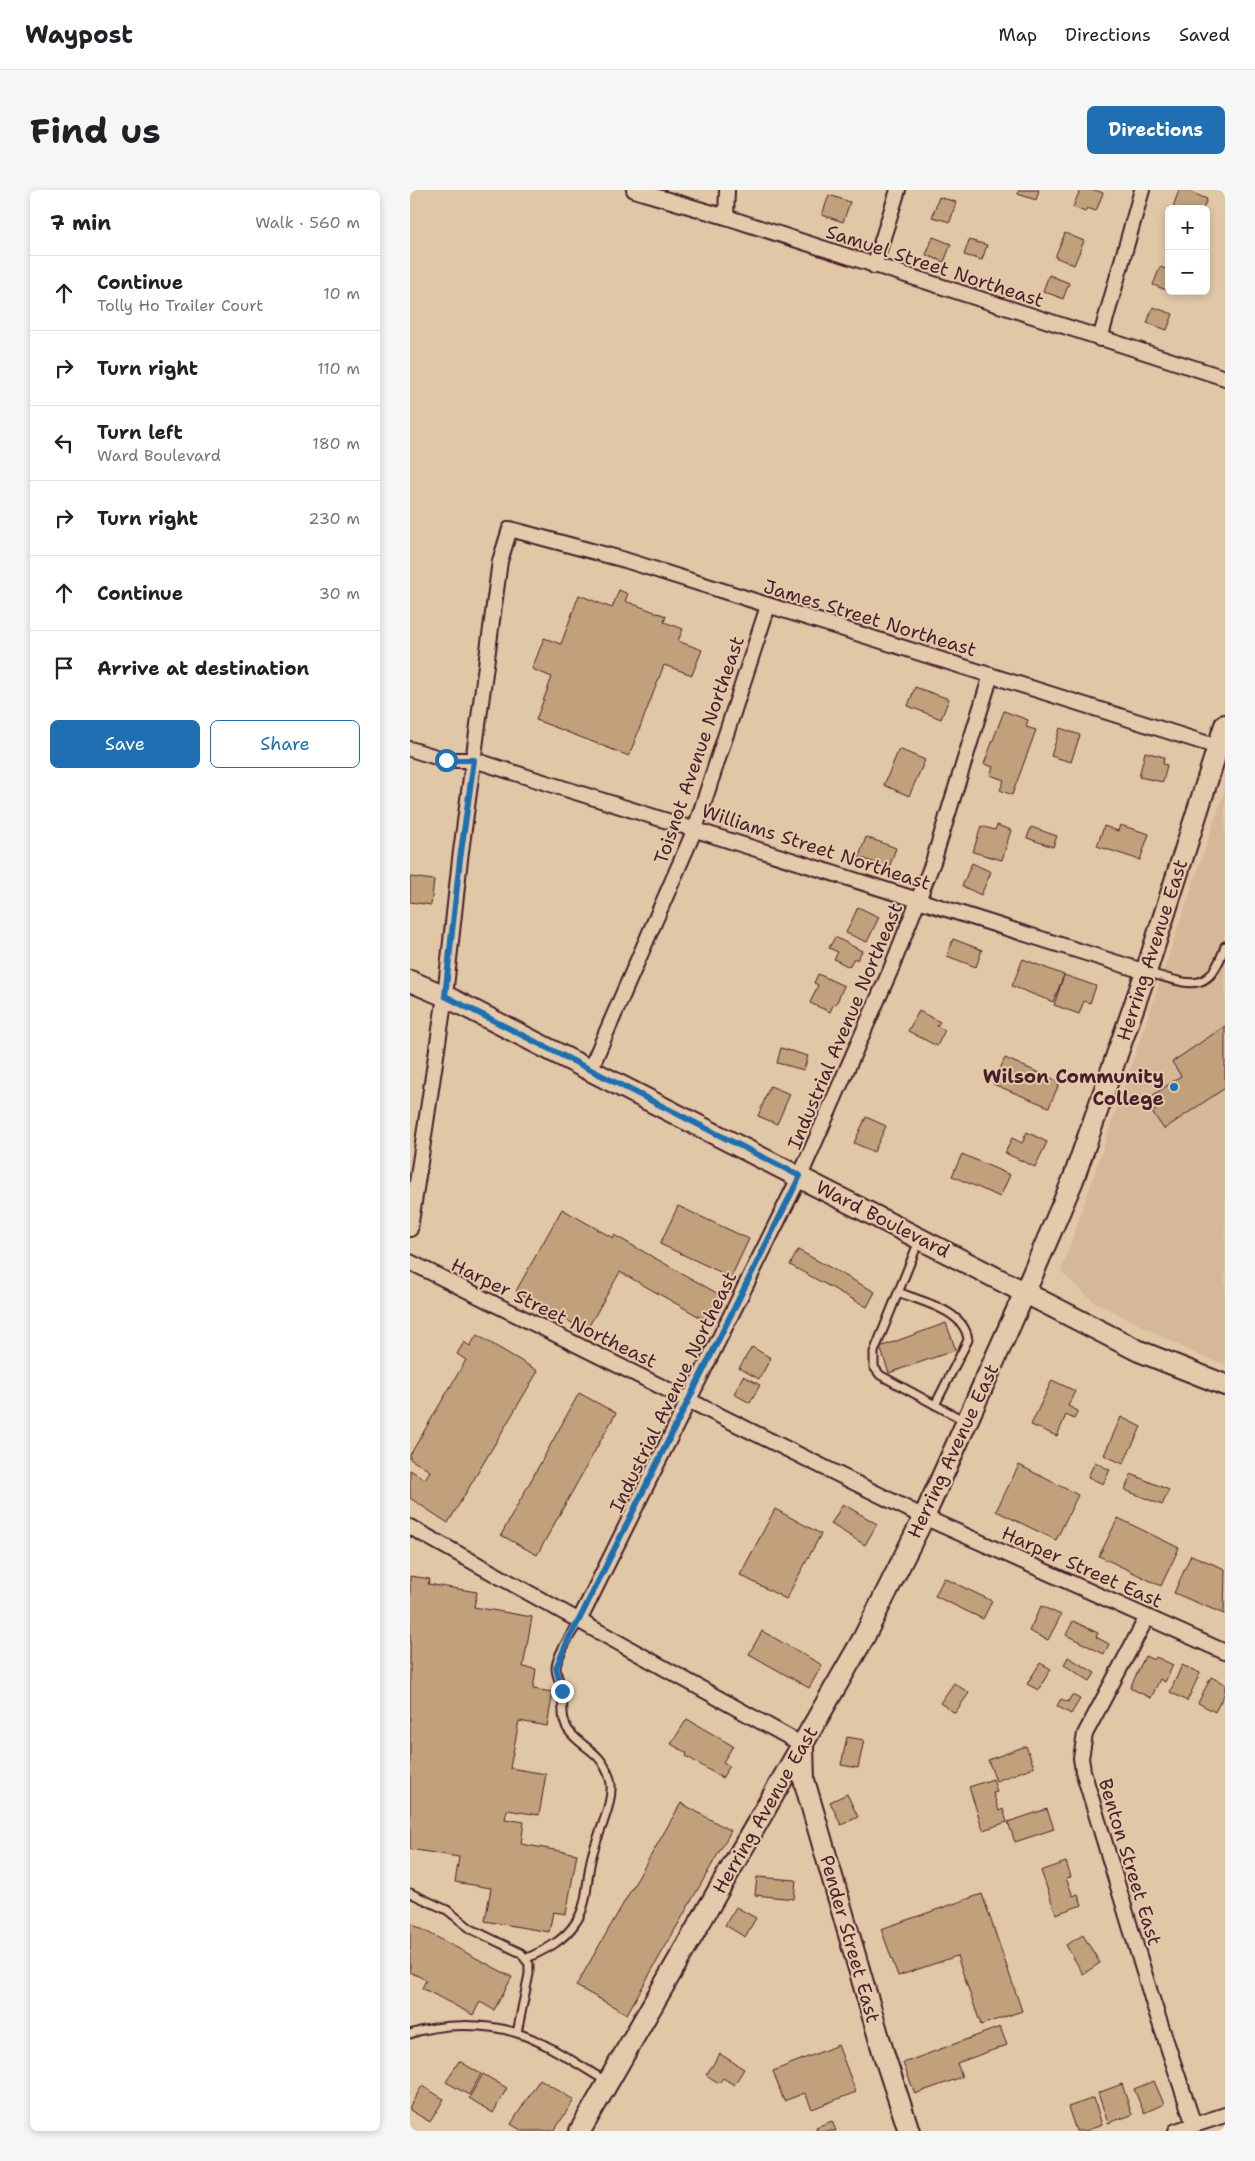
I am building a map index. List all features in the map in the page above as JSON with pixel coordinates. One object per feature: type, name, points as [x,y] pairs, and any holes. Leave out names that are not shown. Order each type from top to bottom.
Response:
[{"type":"main road","name":"Herring Avenue East","points":[[580,2131],[863,1638],[924,1517],[1073,1180],[1222,747],[1225,725]]},
{"type":"main road","name":"Ward Boulevard","points":[[410,981],[445,996],[800,1176],[1139,1351],[1225,1385]]},
{"type":"main road","name":"Pender Street East","points":[[802,1745],[804,1780],[884,2055],[909,2131]]},
{"type":"street","name":"Samuel Street Northeast","points":[[634,190],[726,217],[1225,378]]},
{"type":"street","points":[[726,217],[727,190]]},
{"type":"street","points":[[874,266],[898,190]]},
{"type":"street","points":[[1100,339],[1142,190]]},
{"type":"street","name":"James Street Northeast","points":[[474,760],[500,561],[510,529],[625,560],[1222,747]]},
{"type":"street","name":"Toisnot Avenue Northeast","points":[[590,1070],[695,829],[768,606]]},
{"type":"street","name":"Industrial Avenue Northeast","points":[[579,1620],[800,1176],[920,899],[992,675]]},
{"type":"street","name":"Williams Street Northeast","points":[[410,749],[446,760],[474,760],[920,899],[1146,972]]},
{"type":"street","points":[[410,1229],[445,996],[460,859],[474,760]]},
{"type":"street","name":"Harper Street Northeast","points":[[410,1262],[924,1517]]},
{"type":"street","name":"Harper Street East","points":[[924,1517],[1225,1652]]},
{"type":"street","points":[[410,1527],[802,1745]]},
{"type":"street","name":"Benton Street East","points":[[1147,1617],[1085,1734],[1081,1758],[1083,1771],[1116,1880],[1194,2125]]},
{"type":"street","points":[[1176,2131],[1225,2115]]},
{"type":"lane","points":[[1146,972],[1193,985],[1207,979],[1218,966],[1225,946]]},
{"type":"lane","points":[[920,1238],[874,1352],[874,1367],[880,1375],[966,1422]]},
{"type":"lane","points":[[898,1292],[952,1314],[961,1321],[967,1330],[968,1340],[935,1405]]},
{"type":"lane","points":[[525,1959],[549,1949],[566,1935],[577,1921],[584,1907],[591,1857],[610,1799],[611,1781],[605,1767],[588,1746],[569,1731],[564,1721],[562,1691],[556,1668],[579,1620]]},
{"type":"lane","points":[[410,1893],[447,1910],[471,1929],[520,1953],[525,1959],[528,1964],[529,1974],[517,2033]]},
{"type":"lane","points":[[410,2034],[438,2028],[470,2025],[517,2033],[546,2046],[608,2082]]},
{"type":"shaded area","name":"Wilson Community College","points":[[1225,790],[1225,1364],[1200,1356],[1093,1301],[1061,1272]]},
{"type":"building","points":[[1019,190],[1039,190],[1036,200],[1018,194]]},
{"type":"building","points":[[1080,190],[1095,190],[1103,193],[1096,211],[1087,208],[1085,212],[1073,207]]},
{"type":"building","points":[[1179,190],[1185,190],[1207,199],[1205,205],[1174,205]]},
{"type":"building","points":[[829,195],[850,202],[843,222],[822,215]]},
{"type":"building","points":[[939,197],[956,202],[950,222],[932,217]]},
{"type":"building","points":[[1065,233],[1084,241],[1074,265],[1055,257]]},
{"type":"building","points":[[933,237],[951,244],[944,262],[926,255]]},
{"type":"building","points":[[969,240],[987,245],[982,260],[964,255]]},
{"type":"building","points":[[1160,267],[1165,269],[1165,290],[1153,285]]},
{"type":"building","points":[[1049,275],[1069,283],[1063,299],[1043,291]]},
{"type":"building","points":[[1153,307],[1173,314],[1167,330],[1147,323]]},
{"type":"building","points":[[619,590],[628,594],[625,601],[666,616],[664,622],[683,629],[678,641],[702,650],[692,675],[664,665],[629,756],[536,720],[552,677],[532,669],[544,638],[561,644],[579,595],[612,608]]},
{"type":"building","points":[[915,687],[949,699],[941,719],[908,706]]},
{"type":"building","points":[[1004,711],[1028,720],[1026,727],[1036,730],[1012,795],[1000,790],[1004,780],[990,775],[993,767],[984,764]]},
{"type":"building","points":[[1060,728],[1080,735],[1071,762],[1051,756]]},
{"type":"building","points":[[899,749],[925,760],[909,796],[884,785]]},
{"type":"building","points":[[1145,752],[1164,757],[1163,764],[1167,765],[1163,782],[1139,777]]},
{"type":"building","points":[[997,825],[1011,830],[1002,860],[973,852],[981,826],[995,830]]},
{"type":"building","points":[[1120,825],[1149,834],[1140,860],[1097,846],[1104,826],[1118,831]]},
{"type":"building","points":[[1031,827],[1057,836],[1053,847],[1027,838]]},
{"type":"building","points":[[866,837],[896,848],[889,868],[859,857]]},
{"type":"building","points":[[972,863],[991,872],[981,895],[962,886]]},
{"type":"building","points":[[410,877],[434,880],[431,905],[410,902]]},
{"type":"building","points":[[858,907],[879,917],[867,942],[846,933]]},
{"type":"building","points":[[835,937],[862,951],[857,960],[854,958],[849,967],[834,959],[838,952],[829,948]]},
{"type":"building","points":[[953,939],[982,950],[976,967],[947,956]]},
{"type":"building","points":[[1023,959],[1064,975],[1053,1002],[1012,986]]},
{"type":"building","points":[[818,974],[844,986],[830,1012],[810,1003],[818,985],[814,983]]},
{"type":"building","points":[[1064,975],[1096,986],[1090,1003],[1084,1001],[1079,1014],[1054,1005]]},
{"type":"building","points":[[919,1011],[940,1022],[937,1026],[945,1030],[937,1046],[908,1031]]},
{"type":"building","points":[[1225,1026],[1225,1088],[1164,1129],[1152,1112],[1157,1109],[1149,1098],[1181,1076],[1172,1062]]},
{"type":"building","points":[[781,1048],[808,1056],[804,1070],[777,1063]]},
{"type":"building","points":[[1005,1058],[1060,1082],[1049,1107],[993,1084]]},
{"type":"building","points":[[770,1086],[790,1094],[777,1124],[758,1116]]},
{"type":"building","points":[[866,1117],[886,1126],[874,1152],[854,1143]]},
{"type":"building","points":[[1027,1132],[1047,1142],[1035,1167],[1005,1153],[1012,1138],[1022,1143]]},
{"type":"building","points":[[962,1154],[1010,1175],[1000,1197],[952,1176]]},
{"type":"building","points":[[678,1206],[749,1239],[731,1277],[660,1244]]},
{"type":"building","points":[[562,1209],[613,1238],[614,1235],[722,1296],[707,1321],[620,1272],[586,1331],[516,1291]]},
{"type":"building","points":[[798,1250],[875,1292],[867,1307],[790,1265]]},
{"type":"building","points":[[946,1323],[956,1350],[889,1373],[880,1347]]},
{"type":"building","points":[[477,1335],[538,1371],[448,1523],[410,1498],[410,1470],[425,1479],[430,1471],[410,1459],[410,1455],[466,1360],[457,1354],[464,1342],[470,1346]]},
{"type":"building","points":[[752,1347],[771,1358],[759,1379],[739,1368]]},
{"type":"building","points":[[743,1376],[760,1385],[750,1403],[734,1394]]},
{"type":"building","points":[[1052,1380],[1075,1391],[1068,1406],[1078,1411],[1074,1419],[1066,1415],[1057,1436],[1031,1425]]},
{"type":"building","points":[[579,1393],[616,1413],[537,1555],[501,1535]]},
{"type":"building","points":[[1121,1417],[1141,1427],[1123,1464],[1104,1455]]},
{"type":"building","points":[[1095,1462],[1110,1470],[1103,1484],[1088,1477]]},
{"type":"building","points":[[1019,1465],[1078,1495],[1056,1540],[996,1511]]},
{"type":"building","points":[[1131,1474],[1169,1490],[1162,1505],[1125,1490]]},
{"type":"building","points":[[843,1504],[877,1524],[865,1545],[831,1524]]},
{"type":"building","points":[[775,1509],[821,1534],[786,1599],[740,1575]]},
{"type":"building","points":[[1118,1518],[1179,1548],[1161,1586],[1099,1556]]},
{"type":"building","points":[[1191,1555],[1225,1569],[1224,1614],[1174,1593]]},
{"type":"building","points":[[410,1576],[430,1579],[428,1584],[477,1592],[474,1607],[532,1617],[523,1667],[536,1669],[533,1689],[553,1692],[547,1726],[519,1721],[510,1768],[546,1774],[539,1815],[507,1810],[505,1819],[524,1822],[521,1844],[577,1854],[566,1914],[553,1912],[549,1932],[485,1921],[491,1888],[455,1882],[459,1857],[410,1849]]},
{"type":"building","points":[[944,1578],[992,1601],[983,1619],[935,1596]]},
{"type":"building","points":[[1041,1606],[1061,1615],[1048,1640],[1029,1631]]},
{"type":"building","points":[[1073,1621],[1098,1633],[1096,1637],[1109,1644],[1104,1654],[1066,1635]]},
{"type":"building","points":[[762,1631],[822,1665],[809,1688],[749,1654]]},
{"type":"building","points":[[1145,1656],[1154,1660],[1156,1657],[1173,1665],[1165,1682],[1160,1679],[1151,1698],[1130,1688]]},
{"type":"building","points":[[1068,1657],[1095,1673],[1090,1681],[1064,1665]]},
{"type":"building","points":[[1040,1663],[1051,1669],[1038,1690],[1027,1684]]},
{"type":"building","points":[[1182,1665],[1200,1673],[1187,1701],[1170,1692]]},
{"type":"building","points":[[1211,1677],[1225,1684],[1225,1693],[1215,1712],[1198,1703]]},
{"type":"building","points":[[954,1683],[969,1693],[955,1713],[940,1703]]},
{"type":"building","points":[[1072,1695],[1080,1699],[1071,1714],[1057,1706],[1061,1699],[1068,1702]]},
{"type":"building","points":[[687,1719],[733,1746],[723,1762],[730,1766],[722,1778],[686,1756],[687,1753],[671,1744]]},
{"type":"building","points":[[847,1737],[864,1740],[858,1768],[841,1765]]},
{"type":"building","points":[[1026,1746],[1034,1767],[996,1781],[988,1760]]},
{"type":"building","points":[[993,1779],[997,1792],[993,1793],[999,1811],[1003,1809],[1007,1822],[983,1830],[969,1787]]},
{"type":"building","points":[[847,1794],[858,1817],[841,1825],[830,1802]]},
{"type":"building","points":[[681,1803],[731,1831],[627,2014],[576,1986]]},
{"type":"building","points":[[1047,1809],[1054,1829],[1015,1842],[1008,1822]]},
{"type":"building","points":[[1066,1862],[1071,1877],[1066,1878],[1073,1896],[1078,1894],[1082,1905],[1056,1914],[1041,1871]]},
{"type":"building","points":[[757,1877],[796,1880],[794,1899],[755,1895]]},
{"type":"building","points":[[982,1894],[1022,2011],[981,2025],[957,1956],[898,1976],[881,1929]]},
{"type":"building","points":[[736,1907],[756,1918],[745,1937],[725,1925]]},
{"type":"building","points":[[410,1923],[512,1977],[494,2010],[480,2002],[473,2015],[422,1988],[426,1980],[410,1972]]},
{"type":"building","points":[[1083,1935],[1100,1963],[1083,1974],[1066,1945]]},
{"type":"building","points":[[1000,2027],[1007,2045],[957,2063],[962,2077],[915,2094],[903,2063]]},
{"type":"building","points":[[838,2045],[856,2092],[812,2109],[805,2093],[784,2101],[773,2071]]},
{"type":"building","points":[[720,2054],[744,2069],[734,2085],[723,2078],[719,2083],[706,2075]]},
{"type":"building","points":[[459,2061],[481,2074],[469,2095],[446,2082]]},
{"type":"building","points":[[483,2074],[507,2088],[493,2113],[469,2098]]},
{"type":"building","points":[[540,2079],[574,2100],[554,2131],[522,2131],[511,2124]]},
{"type":"building","points":[[1154,2081],[1164,2104],[1144,2113],[1134,2089]]},
{"type":"building","points":[[1122,2084],[1132,2115],[1108,2123],[1098,2093]]},
{"type":"building","points":[[422,2086],[444,2099],[430,2122],[410,2110],[410,2106]]},
{"type":"building","points":[[1094,2098],[1102,2125],[1085,2131],[1076,2131],[1068,2107]]},
{"type":"building","points":[[832,2121],[836,2131],[817,2131],[816,2127]]},
{"type":"place","name":"Wilson Community College","points":[[1174,1087]]},
{"type":"route","points":[[446,760],[474,760],[460,859],[445,996],[800,1176],[569,1638],[556,1668],[562,1691]]}]
